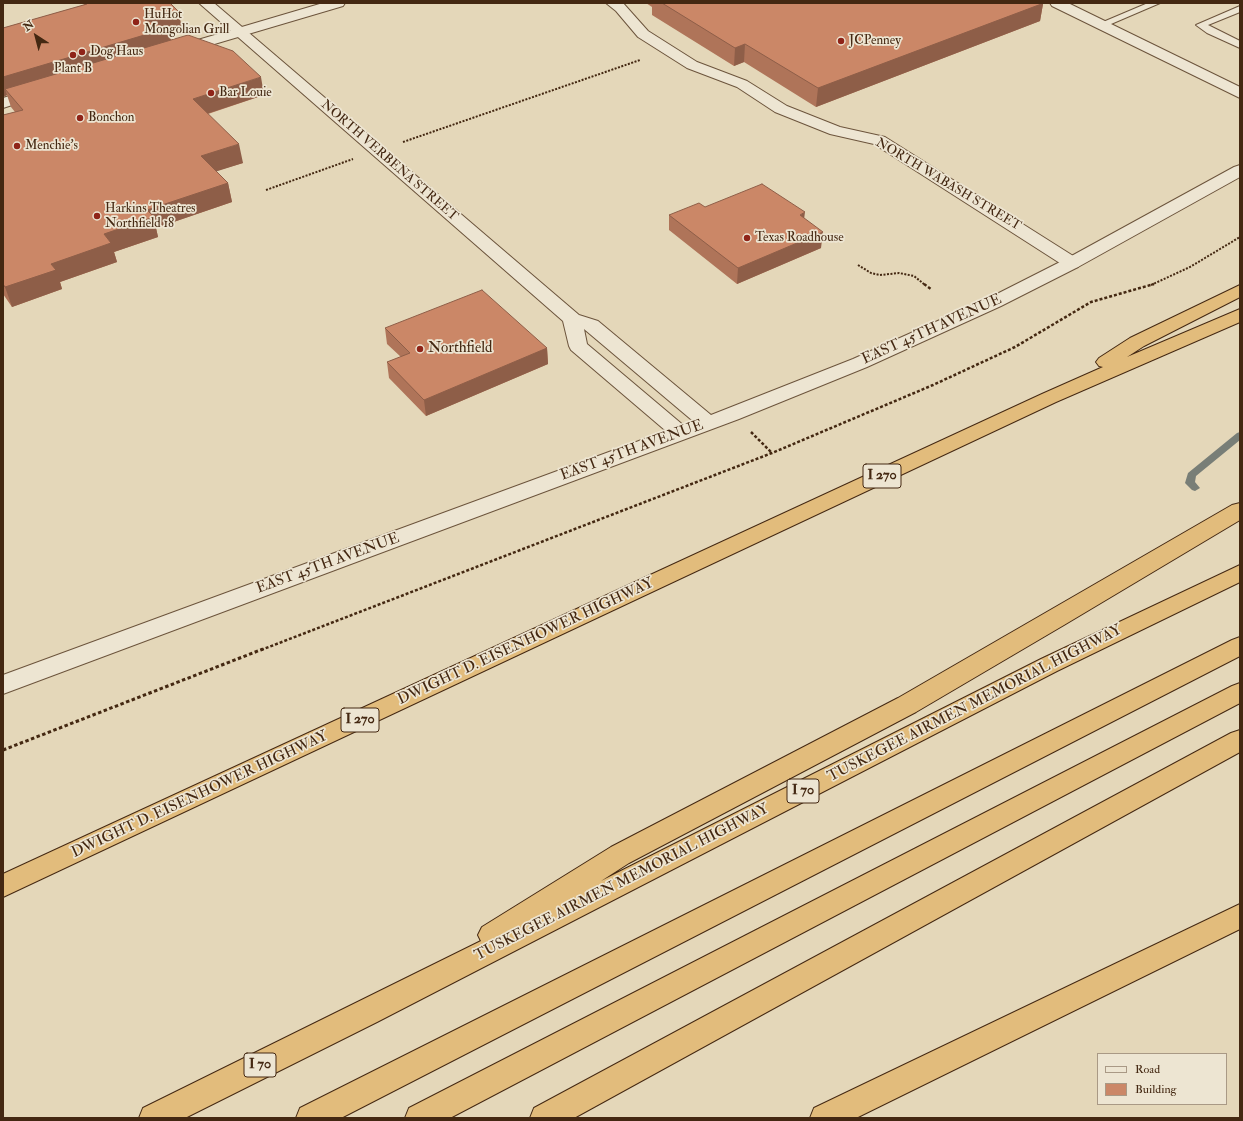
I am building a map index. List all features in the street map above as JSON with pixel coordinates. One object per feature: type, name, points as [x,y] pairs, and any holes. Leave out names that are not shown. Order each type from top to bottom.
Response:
[{"type":"highway","points":[[1049,398],[1137,342],[1240,290]]},
{"type":"highway","points":[[1049,398],[1240,315]]},
{"type":"highway","name":"DWIGHT D. EISENHOWER HIGHWAY","points":[[3,886],[1049,398]]},
{"type":"highway","points":[[367,1013],[620,854],[907,705],[1056,620],[1240,510]]},
{"type":"highway","name":"TUSKEGEE AIRMEN MEMORIAL HIGHWAY","points":[[154,1118],[367,1013],[1049,665],[1240,573]]},
{"type":"highway","points":[[312,1118],[1240,646]]},
{"type":"highway","points":[[420,1118],[1240,692]]},
{"type":"highway","points":[[545,1118],[1240,740]]},
{"type":"highway","points":[[825,1118],[1240,916]]},
{"type":"street","name":"NORTH VERBENA STREET","points":[[206,3],[572,319],[591,325],[708,423]]},
{"type":"street","points":[[167,54],[338,3]]},
{"type":"street","name":"NORTH WABASH STREET","points":[[613,3],[621,8],[643,34],[692,65],[742,84],[781,109],[836,131],[878,140],[1072,263]]},
{"type":"street","points":[[1057,3],[1240,93]]},
{"type":"street","points":[[3,103],[54,88]]},
{"type":"street","name":"EAST 45TH AVENUE","points":[[3,686],[708,423],[860,363],[995,302],[1072,263],[1240,170]]},
{"type":"street","points":[[572,319],[578,346],[680,433]]},
{"type":"lane","points":[[1101,25],[1156,3]]},
{"type":"lane","points":[[1230,3],[1240,9]]},
{"type":"lane","points":[[1240,9],[1202,25],[1210,31],[1240,45]]},
{"type":"path","points":[[266,190],[668,50]]},
{"type":"path","points":[[3,750],[772,453],[932,385],[1015,347],[1091,302],[1156,283],[1190,267],[1240,237]]},
{"type":"path","points":[[858,265],[871,273],[880,275],[898,273],[914,276],[931,289]]},
{"type":"building","points":[[86,3],[170,3],[178,11],[145,20],[168,28],[3,77],[3,28],[87,4]]},
{"type":"building","name":"JCPenney","points":[[662,3],[1044,3],[818,88],[745,44],[735,48]]},
{"type":"building","points":[[188,35],[233,51],[261,77],[193,99],[239,144],[201,156],[228,183],[147,210],[154,217],[104,234],[111,243],[51,264],[56,270],[5,287],[3,284],[3,115],[23,110],[5,89]]},
{"type":"building","points":[[762,184],[805,212],[800,215],[823,232],[738,268],[669,215],[699,203],[705,207]]},
{"type":"building","points":[[482,290],[547,348],[424,400],[387,362],[410,353],[385,328]]},
{"type":"waterway","points":[[1195,488],[1190,483],[1191,475],[1240,435]]},
{"type":"place","name":"HuHot Mongolian Grill","points":[[136,22]]},
{"type":"place","name":"JCPenney","points":[[841,41]]},
{"type":"place","name":"Dog Haus","points":[[82,52]]},
{"type":"place","name":"Plant B","points":[[73,55]]},
{"type":"place","name":"Bar Louie","points":[[211,93]]},
{"type":"place","name":"Bonchon","points":[[80,118]]},
{"type":"place","name":"Menchie's","points":[[17,146]]},
{"type":"place","name":"Harkins Theatres Northfield 18","points":[[97,216]]},
{"type":"place","name":"Texas Roadhouse","points":[[747,238]]},
{"type":"place","name":"Northfield","points":[[420,349]]}]
